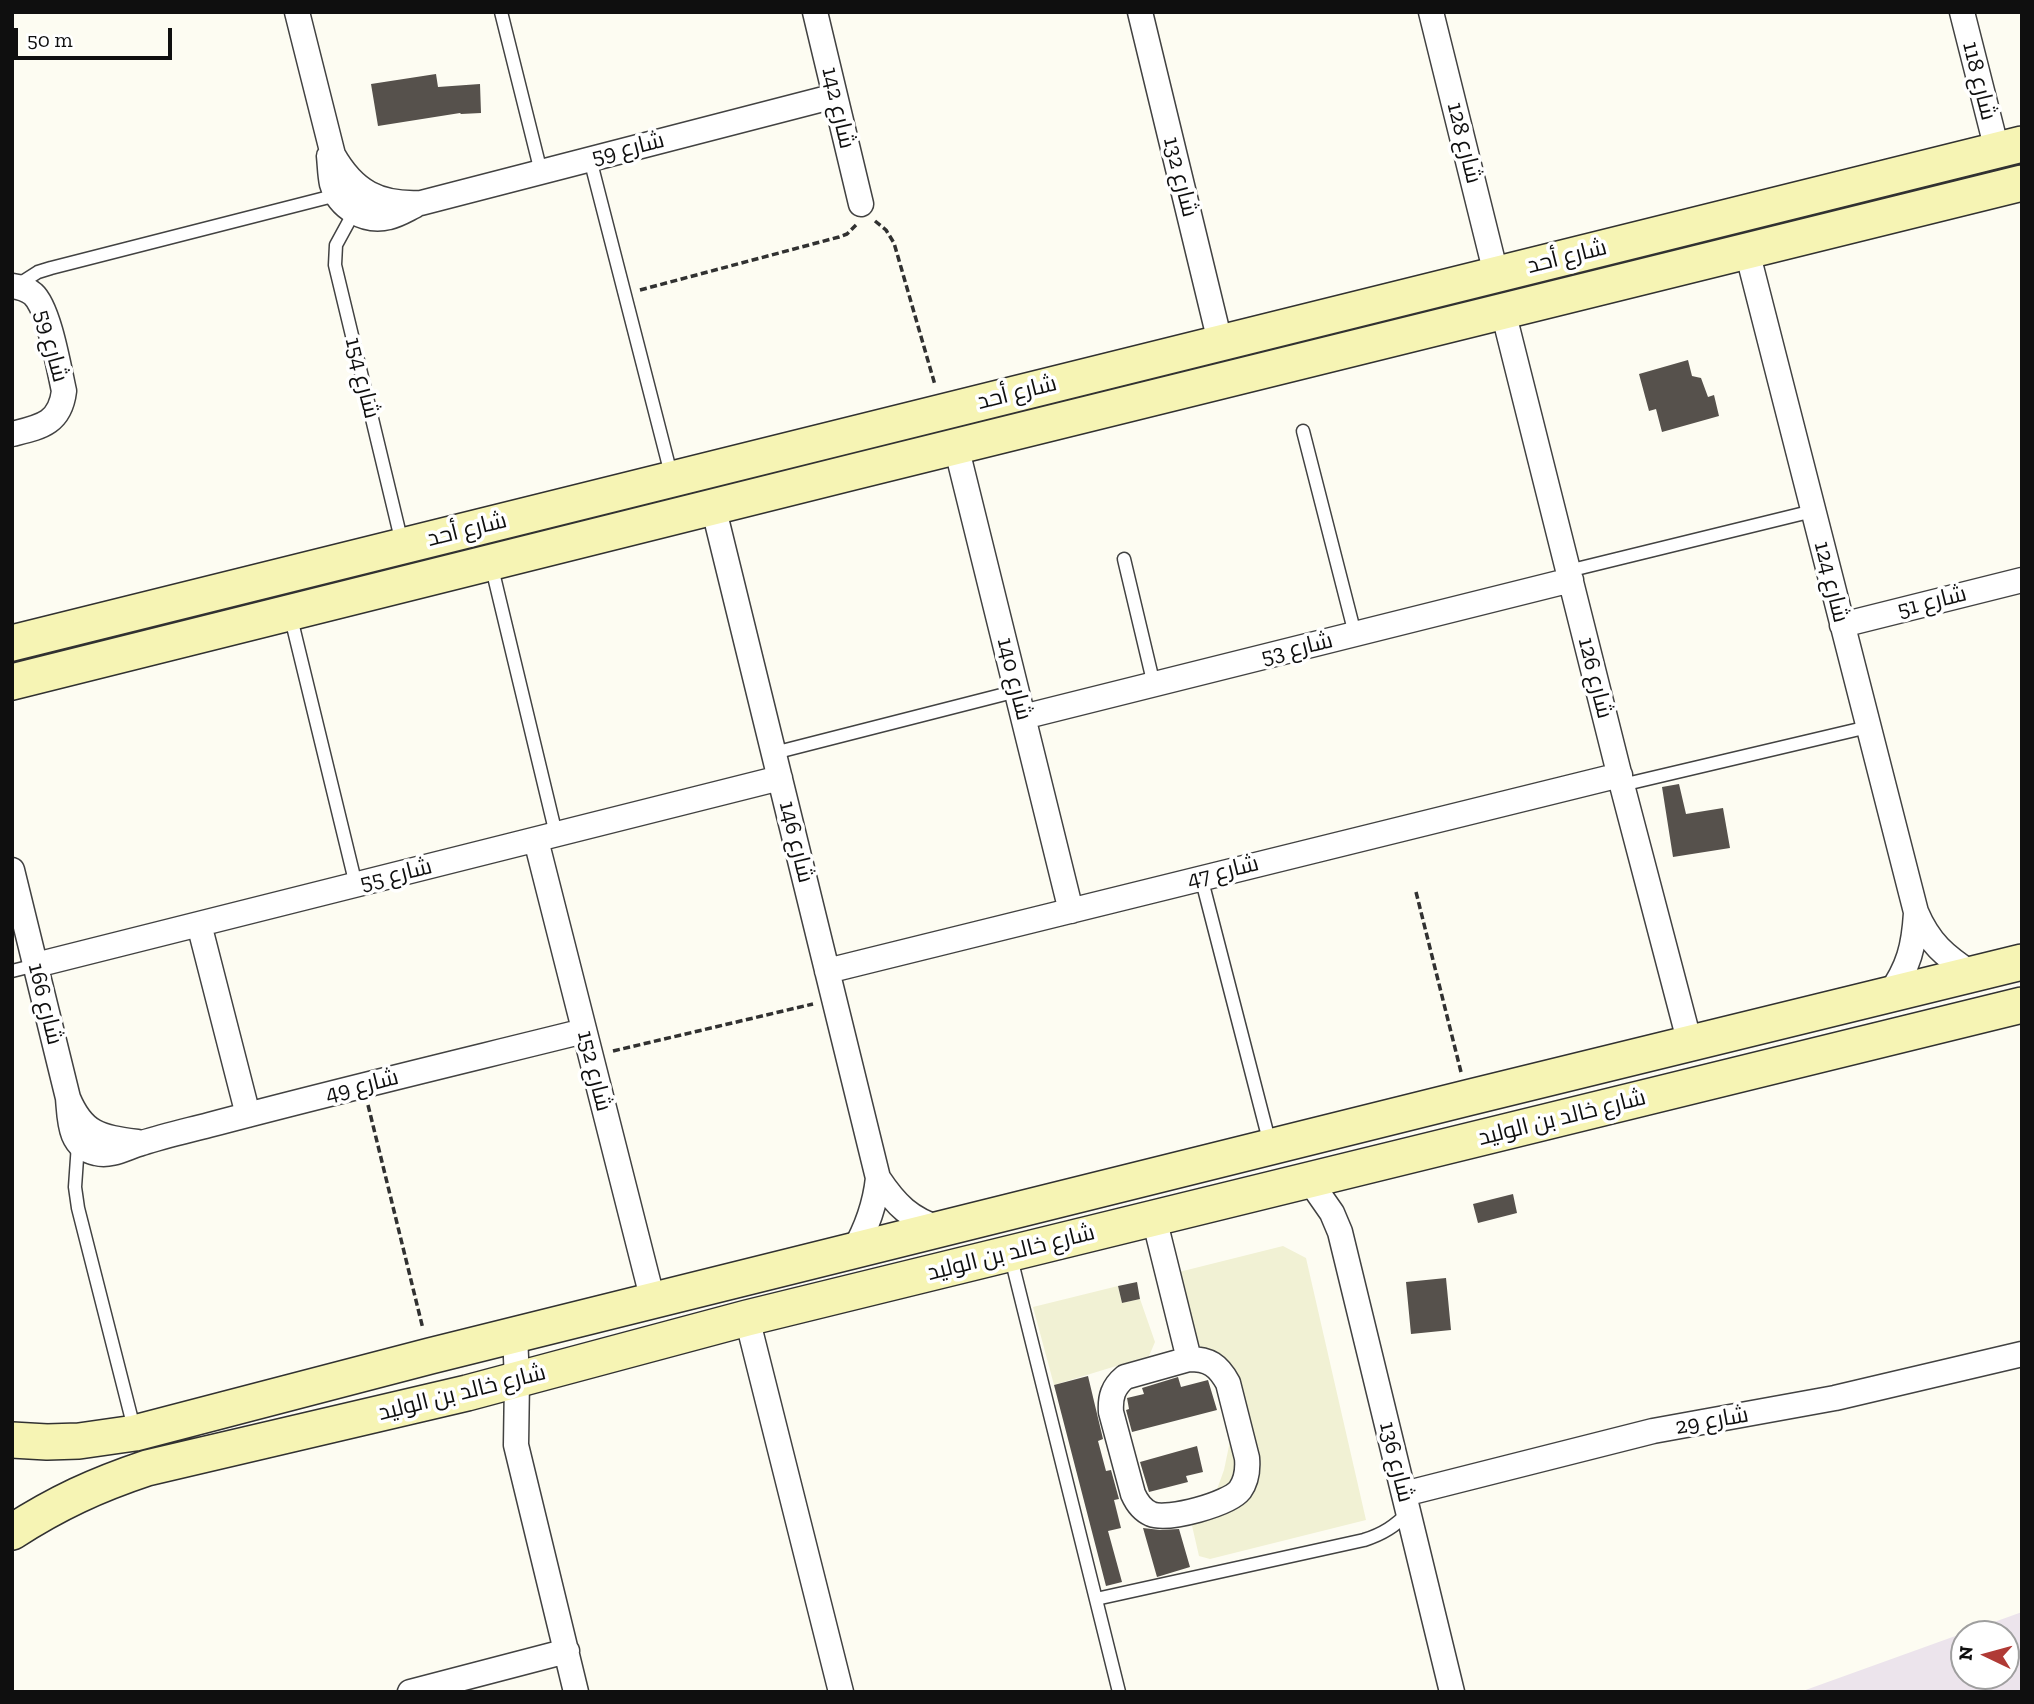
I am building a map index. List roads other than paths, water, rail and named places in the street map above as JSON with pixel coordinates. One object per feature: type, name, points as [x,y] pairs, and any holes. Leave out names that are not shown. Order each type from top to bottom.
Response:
[{"type":"main road","name":"شارع أحد","points":[[12,643],[2009,147]]},
{"type":"main road","name":"شارع أحد","points":[[12,682],[2022,183]]},
{"type":"main road","points":[[1461,284],[1470,287],[1476,295],[1476,313],[1470,320]]},
{"type":"main road","points":[[840,437],[835,446],[835,455],[844,469],[853,472]]},
{"type":"main road","points":[[389,589],[391,549]]},
{"type":"main road","name":"شارع خالد بن الوليد","points":[[12,1440],[79,1441],[135,1433],[430,1356],[2022,962]]},
{"type":"main road","name":"شارع خالد بن الوليد","points":[[12,1532],[76,1494],[147,1468],[467,1393],[747,1318],[2022,1005]]},
{"type":"main road","points":[[1460,1100],[1444,1117],[1444,1126],[1448,1133],[1463,1142]]},
{"type":"main road","points":[[1398,1116],[1411,1127],[1414,1134],[1414,1142],[1405,1157]]},
{"type":"street","points":[[297,12],[328,137],[332,183],[346,204]]},
{"type":"street","name":"شارع 142","points":[[815,12],[861,208]]},
{"type":"street","name":"شارع 132","points":[[1139,12],[1220,342]]},
{"type":"street","name":"شارع 128","points":[[1431,12],[1496,274]]},
{"type":"street","name":"شارع 118","points":[[1962,12],[2009,147]]},
{"type":"street","name":"شارع 59","points":[[346,204],[376,219],[388,217],[421,203],[835,96]]},
{"type":"street","name":"شارع 59","points":[[328,137],[341,170],[368,194],[385,201],[421,203]]},
{"type":"street","name":"شارع 124","points":[[1747,251],[1916,912],[1924,931],[1937,948],[1972,974]]},
{"type":"street","name":"شارع 59","points":[[14,291],[31,312],[49,350],[52,380],[50,398],[40,414],[15,429]]},
{"type":"street","name":"شارع 126","points":[[1503,311],[1690,1044]]},
{"type":"street","name":"شارع 140","points":[[956,446],[1071,911]]},
{"type":"street","name":"شارع 146","points":[[713,506],[878,1178],[871,1217],[853,1252]]},
{"type":"street","name":"شارع 53","points":[[1023,717],[1354,635],[1570,576]]},
{"type":"street","name":"شارع 51","points":[[1842,625],[2022,580]]},
{"type":"street","name":"شارع 55","points":[[24,968],[780,778]]},
{"type":"street","name":"شارع 47","points":[[827,971],[1201,877],[1621,780]]},
{"type":"street","name":"شارع 152","points":[[546,837],[584,1031],[653,1301]]},
{"type":"street","name":"شارع 166","points":[[12,870],[24,968],[68,1097],[81,1122],[92,1132],[141,1143]]},
{"type":"street","name":"شارع 124","points":[[1889,995],[1902,977],[1910,957],[1916,912]]},
{"type":"street","points":[[200,924],[248,1115]]},
{"type":"street","name":"شارع 49","points":[[141,1143],[584,1031]]},
{"type":"street","name":"شارع 166","points":[[68,1097],[70,1126],[78,1144]]},
{"type":"street","points":[[78,1144],[86,1150],[103,1154],[141,1143]]},
{"type":"street","name":"شارع 136","points":[[1340,1232],[1341,1191],[1346,1171]]},
{"type":"street","name":"شارع 146","points":[[878,1178],[904,1211],[922,1223],[941,1229]]},
{"type":"street","name":"شارع 136","points":[[1309,1180],[1327,1205],[1340,1232],[1452,1692]]},
{"type":"street","points":[[1154,1218],[1189,1359]]},
{"type":"street","points":[[747,1318],[841,1692]]},
{"type":"street","points":[[515,1335],[516,1445],[576,1692]]},
{"type":"street","name":"شارع 29","points":[[1406,1503],[1653,1431],[1835,1398],[2022,1354]]},
{"type":"street","points":[[1189,1359],[1201,1359],[1213,1364],[1222,1372],[1228,1383],[1248,1469],[1240,1489],[1232,1497],[1162,1517],[1144,1510],[1137,1503],[1110,1402],[1117,1383],[1125,1377],[1189,1359]]},
{"type":"street","points":[[410,1692],[567,1651]]},
{"type":"lane","points":[[501,12],[541,172]]},
{"type":"lane","points":[[590,159],[673,479]]},
{"type":"lane","points":[[14,291],[38,272],[51,268],[346,204]]},
{"type":"lane","name":"شارع 154","points":[[346,204],[336,245],[335,265],[391,549]]},
{"type":"lane","points":[[1303,431],[1354,635]]},
{"type":"lane","points":[[1570,576],[1813,511]]},
{"type":"lane","points":[[1124,559],[1154,685]]},
{"type":"lane","points":[[491,563],[546,837]]},
{"type":"lane","points":[[290,613],[356,885]]},
{"type":"lane","points":[[774,753],[1017,691]]},
{"type":"lane","points":[[1621,780],[1868,727]]},
{"type":"lane","points":[[1201,877],[1271,1147]]},
{"type":"lane","points":[[78,1144],[75,1164],[78,1208],[135,1433]]},
{"type":"lane","points":[[1010,1254],[1119,1692]]},
{"type":"lane","points":[[1096,1600],[1381,1535],[1396,1525],[1406,1503]]}]
